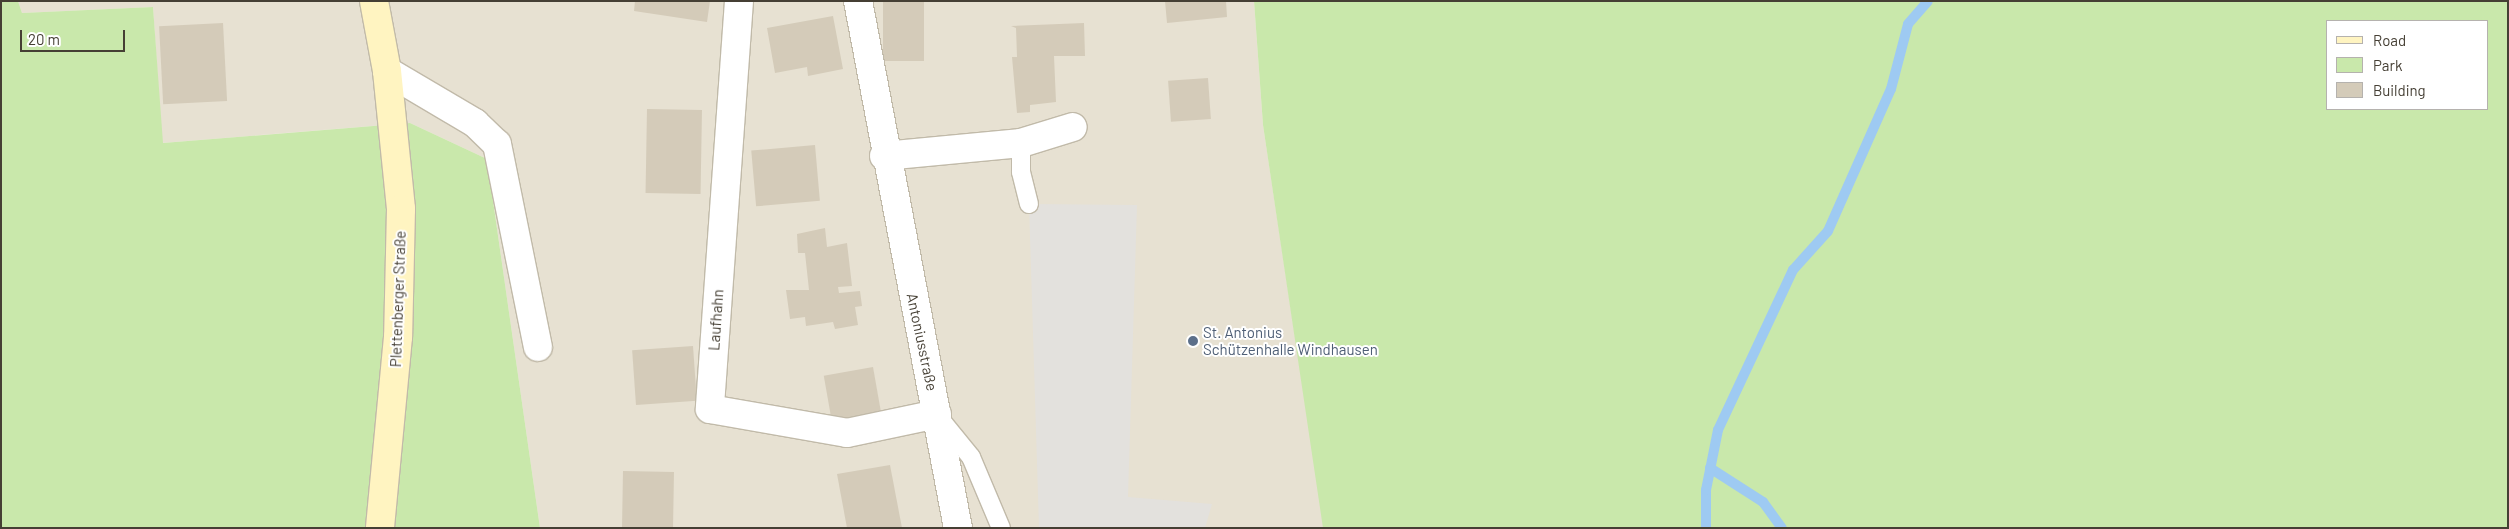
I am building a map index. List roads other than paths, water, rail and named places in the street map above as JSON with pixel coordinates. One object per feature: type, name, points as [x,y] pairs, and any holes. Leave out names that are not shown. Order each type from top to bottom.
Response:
[{"type":"main road","name":"Plettenberger Straße","points":[[374,1],[387,71],[401,218],[398,337],[380,528]]},
{"type":"street","name":"Laufhahn","points":[[739,1],[710,410],[847,434],[937,414]]},
{"type":"street","name":"Antoniusstraße","points":[[858,1],[884,156],[937,414],[958,528]]},
{"type":"street","points":[[387,71],[475,124],[497,144],[538,348]]},
{"type":"street","points":[[884,156],[1021,143],[1073,127]]},
{"type":"lane","points":[[1021,143],[1020,172],[1029,204]]},
{"type":"lane","points":[[937,414],[971,457],[1001,528]]},
{"type":"waterway","points":[[1706,528],[1706,490],[1718,430],[1793,270],[1828,231],[1891,89],[1908,24],[1928,1]]},
{"type":"waterway","points":[[1710,468],[1763,502],[1782,528]]},
{"type":"place","name":"St. Antonius Schützenhalle Windhausen","points":[[1193,341]]}]
